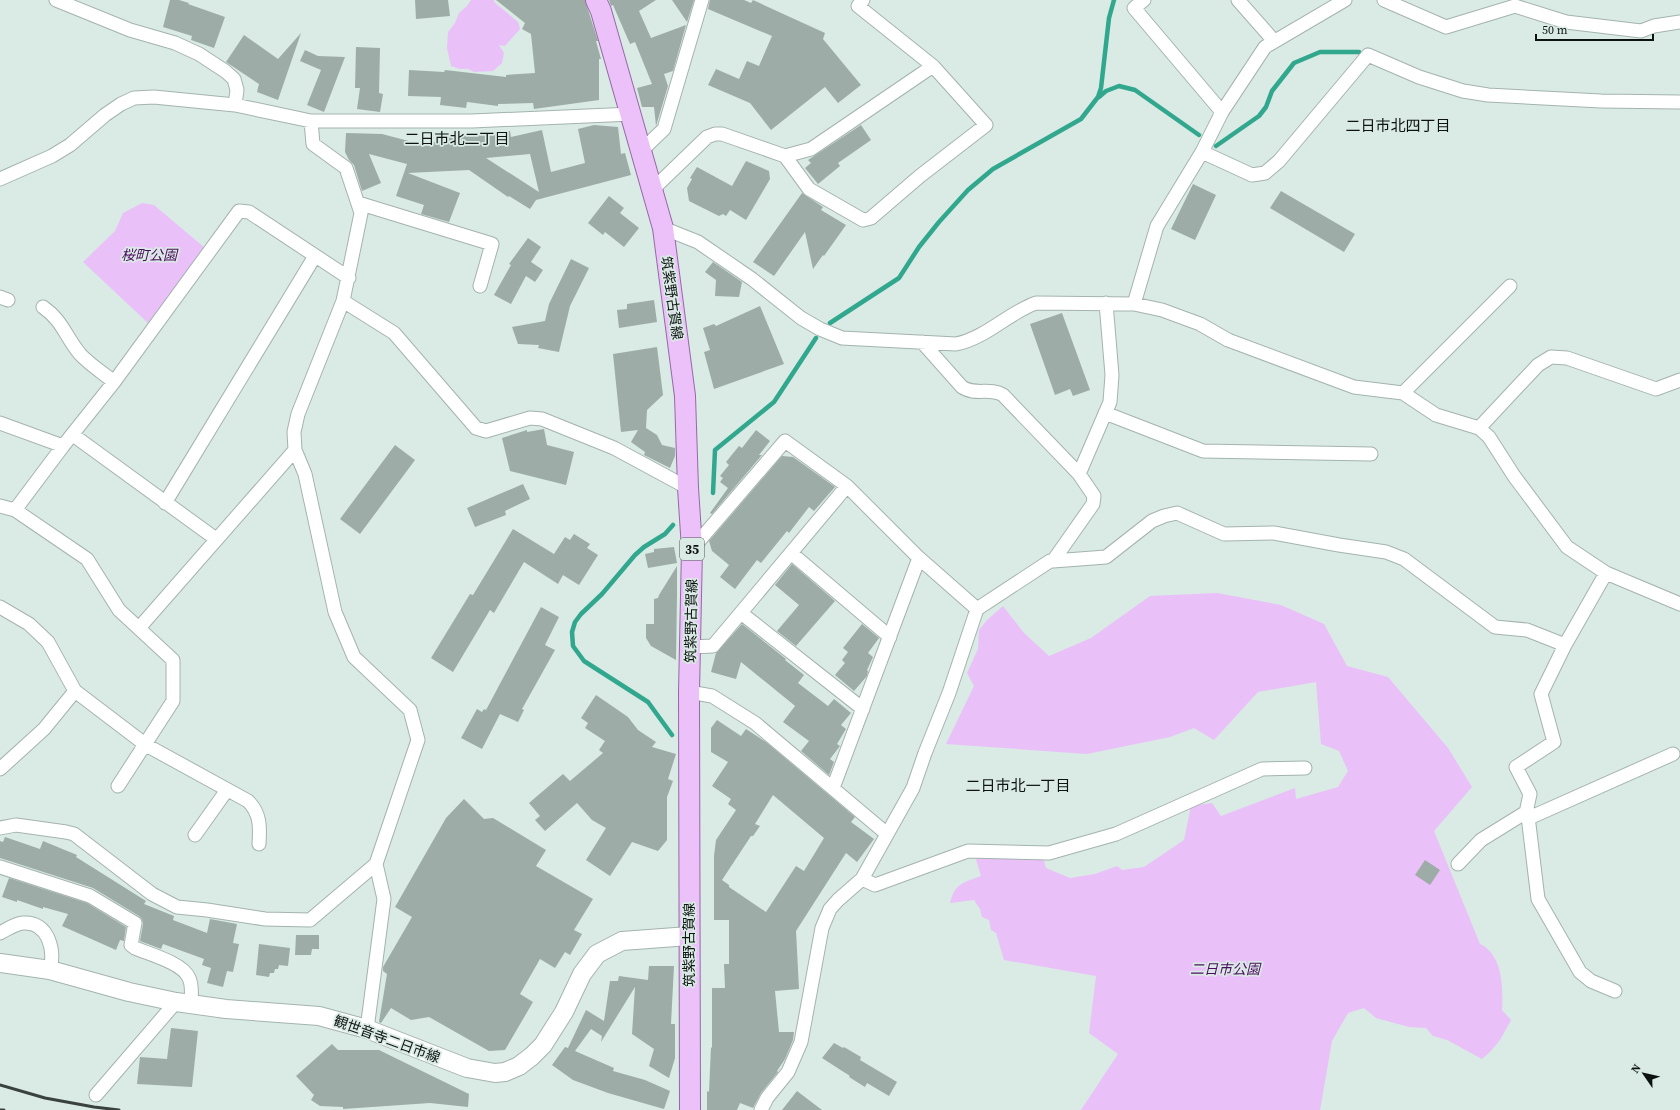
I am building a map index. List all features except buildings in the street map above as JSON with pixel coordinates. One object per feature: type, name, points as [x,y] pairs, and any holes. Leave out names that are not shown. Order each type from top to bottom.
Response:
[{"type":"main road","name":"筑紫野古賀線","points":[[596,0],[601,11],[632,114],[663,228],[685,396],[688,488],[692,549],[689,692],[690,1110]]},
{"type":"main road","name":"観世音寺二日市線","points":[[0,964],[50,970],[129,992],[183,1003],[319,1016],[367,1029],[467,1068],[485,1072],[505,1072],[519,1066],[532,1056],[543,1044],[564,1012],[587,965],[597,954],[622,941],[689,936]]},
{"type":"street","points":[[56,0],[130,30],[175,43],[199,54],[225,71],[234,79],[237,90],[235,105]]},
{"type":"street","points":[[642,151],[664,129],[702,0]]},
{"type":"street","points":[[785,156],[809,189],[863,220],[871,218],[920,176],[986,126],[933,66],[858,6],[863,0]]},
{"type":"street","points":[[1144,0],[1134,8],[1222,112]]},
{"type":"street","points":[[1238,0],[1274,42]]},
{"type":"street","points":[[1134,304],[1157,226],[1202,152],[1222,112],[1265,47],[1345,0]]},
{"type":"street","points":[[1384,0],[1446,26],[1515,6],[1566,22],[1641,31],[1661,24],[1680,22]]},
{"type":"street","points":[[1202,152],[1252,175],[1264,173],[1279,161],[1368,55],[1419,77],[1463,91],[1488,95],[1601,101],[1680,102]]},
{"type":"street","points":[[652,190],[707,137],[715,134],[728,135],[785,156],[811,150],[933,66]]},
{"type":"street","points":[[0,179],[52,156],[70,146],[105,115],[134,98],[154,97],[235,105],[311,121],[472,120],[632,114]]},
{"type":"street","points":[[0,828],[16,825],[66,832],[81,839],[152,894],[176,907],[265,919],[310,920],[376,864],[418,740],[410,710],[354,657],[340,625],[330,594],[305,474],[295,450],[294,432],[298,414],[343,301],[349,278],[361,213],[346,168],[313,144],[311,121]]},
{"type":"street","points":[[358,203],[492,244],[480,286]]},
{"type":"street","points":[[15,510],[114,382],[239,211],[249,212],[349,278]]},
{"type":"street","points":[[663,228],[698,242],[752,279],[801,318],[820,329],[842,338],[956,344],[966,342],[990,329],[1026,306],[1036,303],[1134,304],[1175,314],[1200,324],[1228,340],[1354,387],[1402,393],[1436,415],[1479,428],[1489,437],[1514,476],[1567,547],[1606,573],[1680,604]]},
{"type":"street","points":[[165,503],[316,256]]},
{"type":"street","points":[[1402,393],[1510,286]]},
{"type":"street","points":[[343,301],[394,333],[476,428],[486,431],[530,418],[542,418],[614,448],[688,488]]},
{"type":"street","points":[[1079,474],[1110,402],[1112,380],[1106,303]]},
{"type":"street","points":[[43,307],[53,315],[63,327],[80,354],[114,382]]},
{"type":"street","points":[[922,342],[962,387],[968,391],[996,391],[1003,395],[1079,474],[1094,496],[1093,504],[1054,561]]},
{"type":"street","points":[[1479,428],[1538,365],[1551,357],[1567,358],[1656,389],[1680,380]]},
{"type":"street","points":[[1105,413],[1203,451],[1371,454]]},
{"type":"street","points":[[0,423],[63,446]]},
{"type":"street","points":[[73,435],[216,540]]},
{"type":"street","points":[[692,549],[785,441],[846,486],[919,558],[977,609]]},
{"type":"street","points":[[139,628],[295,450]]},
{"type":"street","points":[[690,647],[713,646],[846,486]]},
{"type":"street","points":[[0,506],[15,510],[87,559],[119,610],[172,660],[173,701],[146,745],[118,786]]},
{"type":"street","points":[[762,1110],[767,1098],[788,1072],[801,1042],[822,928],[825,919],[838,900],[862,879],[913,788],[924,753],[949,693],[977,609],[1050,561],[1106,558],[1152,521],[1177,513],[1224,534],[1274,533],[1396,555],[1404,559],[1495,627],[1527,630],[1565,645]]},
{"type":"street","points":[[791,553],[890,637]]},
{"type":"street","points":[[833,788],[919,558]]},
{"type":"street","points":[[1606,573],[1565,645],[1541,694],[1554,742],[1516,767],[1530,794],[1527,805],[1538,899],[1580,972],[1590,981],[1615,991]]},
{"type":"street","points":[[0,607],[29,624],[48,642],[75,690],[146,745],[248,801],[253,806],[259,818],[259,844]]},
{"type":"street","points":[[741,613],[863,710]]},
{"type":"street","points":[[0,769],[44,729],[75,690]]},
{"type":"street","points":[[689,692],[712,696],[755,723],[887,834]]},
{"type":"street","points":[[1458,864],[1481,840],[1528,814],[1673,754]]},
{"type":"street","points":[[862,879],[875,885],[968,851],[1049,853],[1116,834],[1262,769],[1305,768]]},
{"type":"street","points":[[195,834],[228,790]]},
{"type":"street","points":[[367,1029],[384,899],[376,864]]},
{"type":"street","points":[[0,866],[90,896],[134,923],[132,945],[134,948],[183,969],[189,978],[191,985],[183,1003],[96,1095]]},
{"type":"street","points":[[0,933],[13,925],[24,923],[40,928],[45,933],[50,945],[52,961],[50,970]]},
{"type":"green space","points":[[471,0],[494,0],[494,2],[518,22],[520,29],[505,46],[499,45],[504,53],[502,63],[493,71],[474,72],[468,69],[460,69],[451,66],[447,48],[448,32],[455,23],[459,13]]},
{"type":"green space","name":"桜町公園","points":[[142,203],[154,205],[205,248],[148,323],[83,262],[115,231],[123,213]]},
{"type":"green space","name":"二日市公園","points":[[1217,593],[1281,605],[1324,624],[1347,666],[1388,677],[1448,748],[1472,787],[1434,831],[1480,944],[1488,949],[1497,964],[1502,982],[1502,1010],[1511,1020],[1499,1041],[1482,1059],[1447,1040],[1433,1036],[1426,1028],[1409,1027],[1376,1018],[1364,1008],[1348,1013],[1332,1041],[1320,1110],[1081,1110],[1118,1054],[1089,1033],[1096,976],[1004,960],[996,933],[991,930],[989,920],[982,917],[980,909],[974,900],[950,903],[954,891],[957,888],[965,882],[981,876],[975,856],[1043,858],[1046,868],[1070,878],[1095,874],[1117,866],[1122,870],[1144,867],[1184,840],[1191,806],[1212,803],[1221,816],[1295,788],[1296,799],[1338,787],[1348,771],[1339,751],[1321,744],[1316,682],[1258,692],[1214,740],[1194,728],[1170,737],[1087,754],[946,744],[974,686],[967,673],[978,649],[979,630],[987,620],[1003,606],[1024,633],[1049,656],[1091,638],[1150,596]]},
{"type":"waterway","points":[[830,323],[899,278],[919,247],[939,222],[968,190],[993,169],[1081,119],[1098,97],[1101,88],[1109,18],[1114,0]]},
{"type":"waterway","points":[[1216,146],[1259,116],[1266,107],[1272,91],[1294,63],[1320,52],[1359,52]]},
{"type":"waterway","points":[[1099,97],[1106,91],[1119,86],[1135,90],[1199,135]]},
{"type":"waterway","points":[[713,493],[715,450],[774,402],[816,338]]},
{"type":"waterway","points":[[672,735],[648,702],[584,661],[573,646],[572,632],[575,622],[581,614],[602,594],[635,555],[644,547],[665,534],[673,525]]},
{"type":"railway","points":[[0,1085],[45,1098],[119,1110]]},
{"type":"district","name":"二日市北四丁目","points":[[1398,126]]},
{"type":"district","name":"二日市北二丁目","points":[[457,139]]},
{"type":"district","name":"二日市北一丁目","points":[[1018,786]]}]
